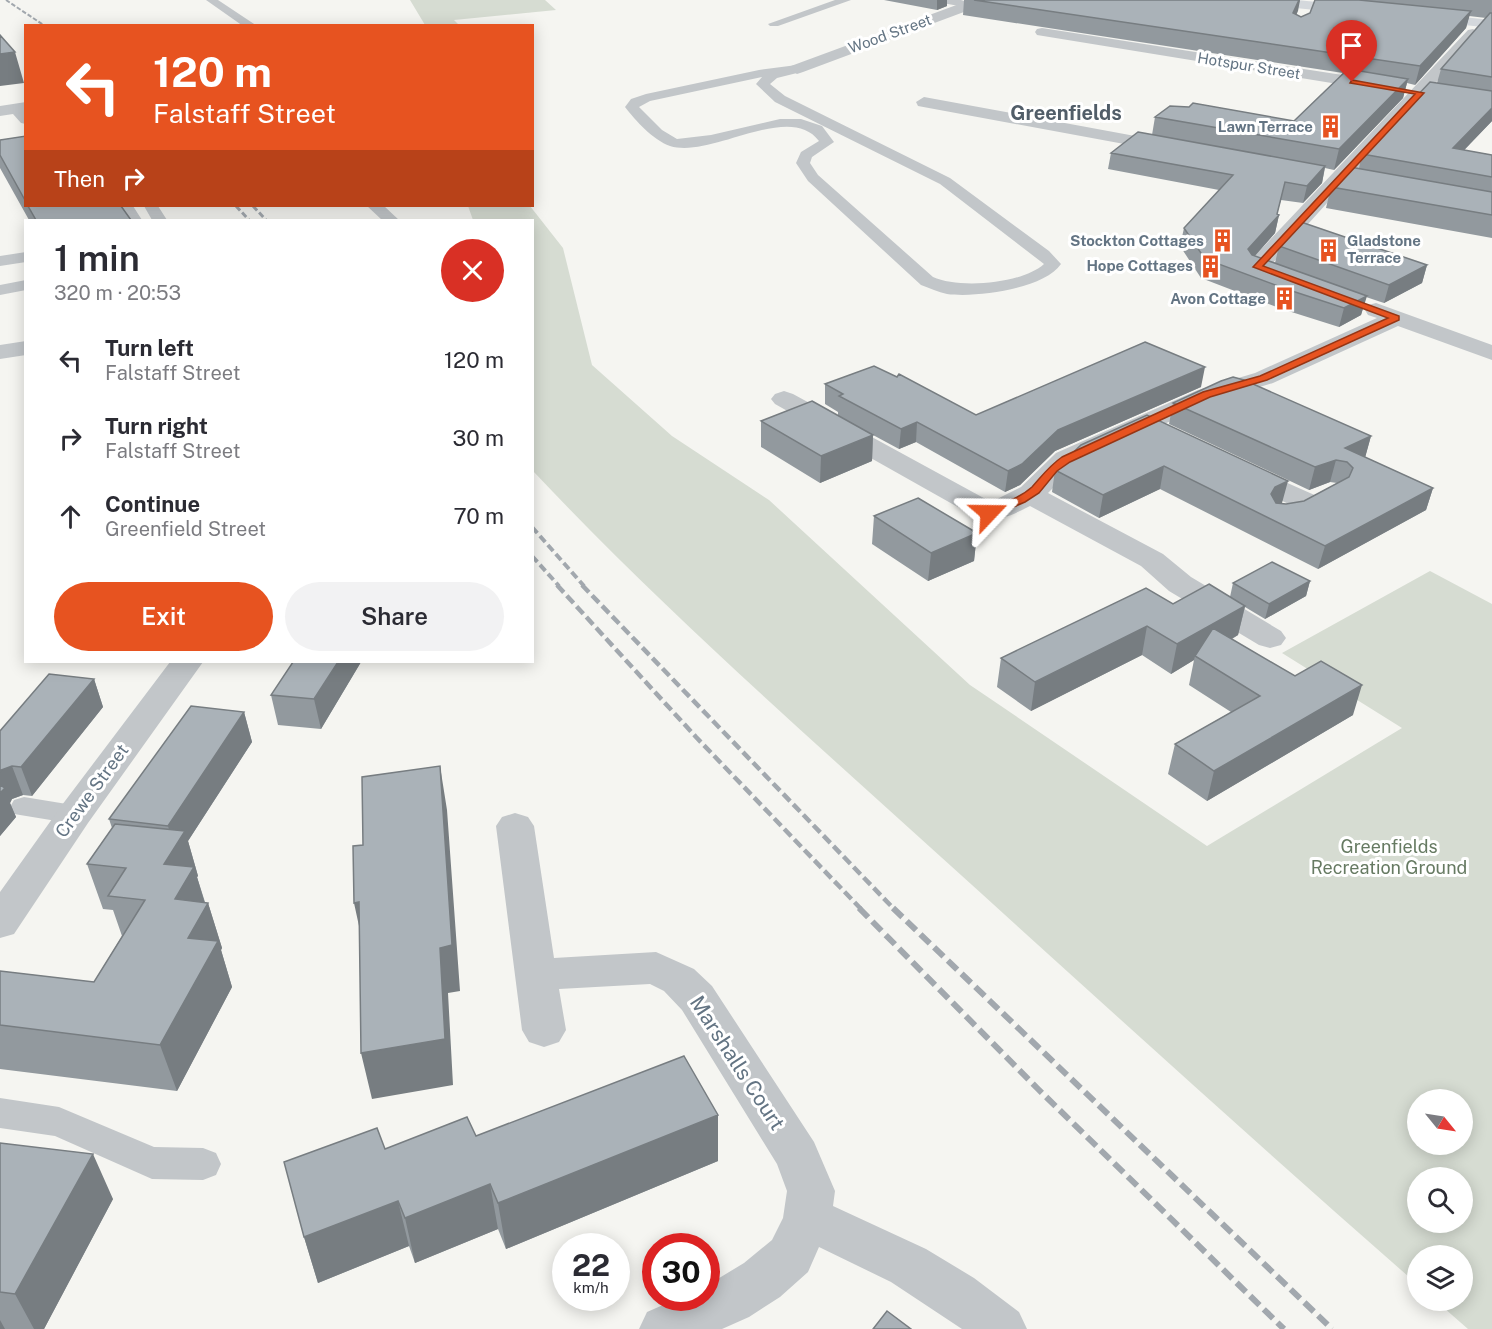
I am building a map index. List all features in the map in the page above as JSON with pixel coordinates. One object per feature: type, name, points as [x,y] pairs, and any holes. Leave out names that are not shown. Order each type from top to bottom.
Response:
[{"type":"main road","points":[[1254,0],[1306,9],[1370,12]]},
{"type":"main road","points":[[1403,15],[1487,24]]},
{"type":"street","name":"Wood Street","points":[[793,70],[977,2]]},
{"type":"street","points":[[1311,286],[1257,267],[1487,24]]},
{"type":"street","name":"Hotspur Street","points":[[1042,32],[1441,96]]},
{"type":"street","points":[[924,102],[1187,150]]},
{"type":"street","points":[[0,111],[24,112]]},
{"type":"street","points":[[1316,174],[1363,183]]},
{"type":"street","points":[[1353,302],[1492,353]]},
{"type":"street","points":[[784,399],[989,513],[1035,490],[1053,468],[1066,459],[1221,389],[1264,378],[1396,318]]},
{"type":"street","points":[[0,352],[24,348]]},
{"type":"street","points":[[1143,424],[1174,439]]},
{"type":"street","points":[[1226,463],[1320,497],[1281,518]]},
{"type":"street","points":[[1029,494],[1152,560],[1180,584],[1270,638]]},
{"type":"street","points":[[1148,599],[1180,584]]},
{"type":"street","name":"Crewe Street","points":[[0,923],[75,814],[186,663]]},
{"type":"street","points":[[515,826],[544,1030]]},
{"type":"street","name":"Marshalls Court","points":[[537,975],[656,968],[680,980],[697,998],[796,1156],[811,1191],[807,1218],[789,1256],[762,1280],[731,1300],[665,1329]]},
{"type":"street","points":[[807,1218],[869,1245],[923,1273],[976,1307],[1001,1329]]},
{"type":"lane","points":[[211,0],[249,24]]},
{"type":"lane","points":[[774,24],[846,0]]},
{"type":"lane","points":[[942,0],[977,2]]},
{"type":"lane","points":[[793,70],[773,75],[762,84],[780,99],[945,181],[1043,254],[1053,264],[1050,270],[1039,276],[1017,282],[955,289],[940,287],[927,281],[813,178],[803,163],[806,155],[827,142],[823,131],[814,125],[781,124],[692,142],[675,143],[666,139],[632,107],[636,102],[646,98],[793,70]]},
{"type":"lane","points":[[376,207],[390,219]]},
{"type":"lane","points":[[0,261],[24,257]]},
{"type":"lane","points":[[0,290],[24,285]]},
{"type":"lane","points":[[24,807],[75,814]]},
{"type":"lane","points":[[0,1113],[59,1122],[152,1163],[203,1164]]},
{"type":"green space","points":[[410,0],[545,0],[556,10],[454,20],[458,24],[424,24]]},
{"type":"green space","name":"Greenfields Recreation Ground","points":[[468,207],[531,207],[563,248],[592,365],[672,436],[769,500],[970,685],[1207,846],[1402,728],[1282,653],[1430,571],[1492,604],[1492,1329],[1468,1329],[1447,1311],[1473,1311],[1473,1245],[1407,1245],[1407,1275],[1178,1072],[785,715],[631,571],[534,472],[534,219],[473,219]]},
{"type":"building","points":[[974,0],[1299,0],[1293,13],[1301,17],[1310,13],[1315,0],[1359,0],[1471,11],[1420,66]]},
{"type":"building","points":[[1492,13],[1492,77],[1441,69]]},
{"type":"building","points":[[0,35],[15,52],[0,54]]},
{"type":"building","points":[[1348,69],[1408,79],[1339,149],[1155,117],[1170,106],[1189,107],[1193,103],[1294,121]]},
{"type":"building","points":[[1430,82],[1492,91],[1492,108],[1453,148],[1492,155],[1492,177],[1362,154]]},
{"type":"building","points":[[1138,132],[1325,166],[1307,186],[1285,182],[1277,214],[1279,215],[1248,249],[1252,255],[1367,296],[1344,308],[1205,259],[1184,228],[1233,175],[1111,153]]},
{"type":"building","points":[[24,136],[24,198],[0,155],[0,140]]},
{"type":"building","points":[[1350,167],[1492,192],[1492,215],[1331,187]]},
{"type":"building","points":[[29,207],[122,207],[130,219],[35,219]]},
{"type":"building","points":[[1301,222],[1427,265],[1389,285],[1279,246]]},
{"type":"building","points":[[1145,342],[1205,367],[1058,430],[1022,464],[1008,471],[917,422],[901,429],[839,396],[843,394],[825,384],[874,366],[897,377],[899,374],[976,415]]},
{"type":"building","points":[[1233,377],[1371,436],[1345,448],[1433,488],[1325,546],[1164,466],[1103,495],[1055,470],[1081,445],[1147,415],[1288,481],[1275,487],[1271,494],[1276,503],[1304,501],[1349,477],[1353,468],[1347,462],[1336,460],[1315,467],[1173,403]]},
{"type":"building","points":[[812,401],[873,435],[821,456],[761,421]]},
{"type":"building","points":[[918,498],[977,533],[931,553],[874,516]]},
{"type":"building","points":[[1272,562],[1310,581],[1269,604],[1233,583]]},
{"type":"building","points":[[1209,584],[1245,606],[1177,644],[1147,626],[1035,682],[1001,658],[1146,588],[1173,604]]},
{"type":"building","points":[[1213,628],[1295,676],[1321,661],[1362,685],[1214,771],[1175,744],[1260,696],[1195,656]]},
{"type":"building","points":[[292,663],[337,663],[314,699],[271,695]]},
{"type":"building","points":[[49,674],[94,679],[21,767],[12,766],[0,772],[0,731]]},
{"type":"building","points":[[191,706],[244,712],[168,826],[109,819]]},
{"type":"building","points":[[440,766],[452,945],[440,948],[445,1039],[361,1053],[359,902],[354,903],[353,846],[363,845],[362,777]]},
{"type":"building","points":[[115,824],[185,831],[164,864],[194,867],[175,899],[208,903],[188,938],[218,941],[160,1045],[0,1025],[0,971],[94,982],[145,900],[108,896],[126,868],[87,864]]},
{"type":"building","points":[[684,1056],[718,1115],[498,1203],[490,1184],[405,1218],[398,1201],[304,1237],[284,1162],[377,1128],[385,1149],[467,1117],[476,1136]]},
{"type":"building","points":[[0,1143],[93,1154],[15,1294],[0,1292]]},
{"type":"building","points":[[887,1311],[911,1329],[873,1329]]},
{"type":"railway","points":[[6,0],[42,24]]},
{"type":"railway","points":[[237,207],[248,219]]},
{"type":"railway","points":[[254,207],[265,219]]},
{"type":"railway","points":[[534,529],[584,586]]},
{"type":"railway","points":[[534,558],[559,586]]},
{"type":"railway","points":[[557,585],[696,737],[861,909]]},
{"type":"railway","points":[[582,585],[893,908]]},
{"type":"railway","points":[[859,908],[1038,1089],[1284,1329]]},
{"type":"railway","points":[[893,908],[1332,1329]]},
{"type":"place","name":"Lawn Terrace","points":[[1331,127]]},
{"type":"place","name":"Stockton Cottages","points":[[1222,241]]},
{"type":"place","name":"Gladstone Terrace","points":[[1329,250]]},
{"type":"place","name":"Hope Cottages","points":[[1211,266]]},
{"type":"place","name":"Avon Cottage","points":[[1284,299]]},
{"type":"district","name":"Greenfields","points":[[1066,113]]},
{"type":"route","points":[[989,513],[1021,500],[1035,490],[1053,468],[1066,459],[1206,395],[1264,378],[1396,318],[1257,267],[1420,93],[1352,82]]}]
